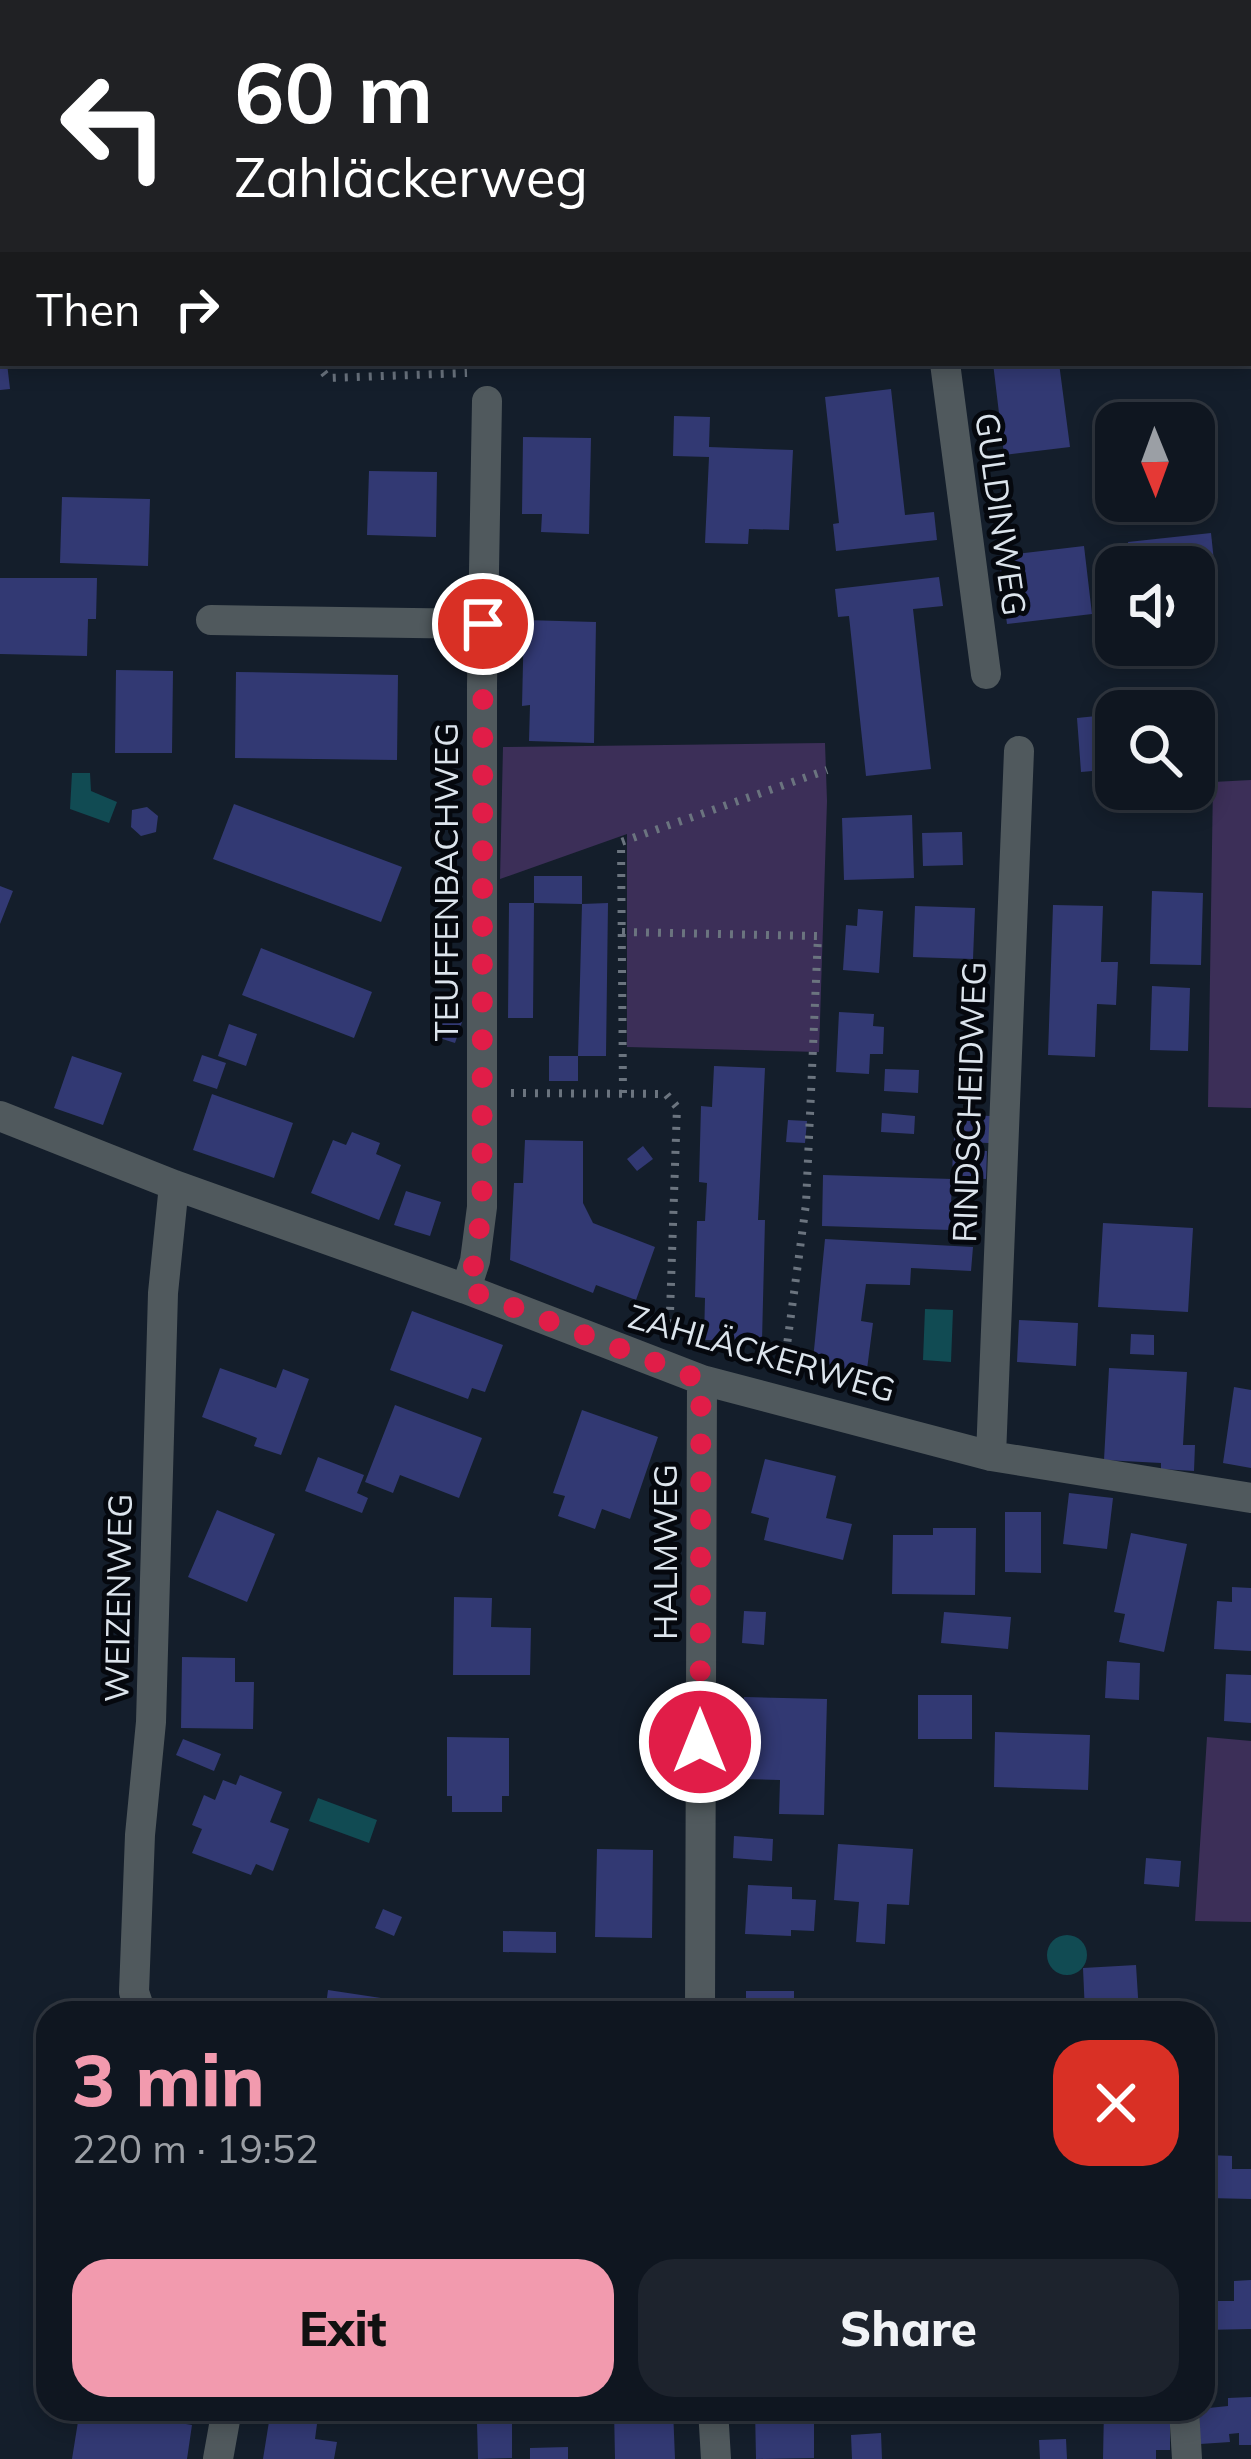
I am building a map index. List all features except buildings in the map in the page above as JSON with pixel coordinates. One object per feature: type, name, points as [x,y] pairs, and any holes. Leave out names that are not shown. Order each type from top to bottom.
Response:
[{"type":"street","name":"GULDINWEG","points":[[945,366],[986,674]]},
{"type":"street","name":"TEUFFENBACHWEG","points":[[466,1289],[482,1207],[487,401]]},
{"type":"street","points":[[212,620],[483,624]]},
{"type":"street","name":"RINDSCHEIDWEG","points":[[991,1456],[1019,752]]},
{"type":"street","name":"ZAHLÄCKERWEG","points":[[0,1116],[174,1185],[466,1289],[659,1349],[701,1380],[991,1456],[1251,1498]]},
{"type":"street","name":"WEIZENWEG","points":[[137,2001],[136,1934],[151,1722],[163,1293],[174,1185]]},
{"type":"street","name":"HALMWEG","points":[[700,2001],[701,1380]]},
{"type":"street","points":[[218,2459],[224,2421]]},
{"type":"street","points":[[714,2421],[716,2459]]},
{"type":"street","points":[[1185,2421],[1187,2459]]},
{"type":"path","points":[[318,366],[328,378],[465,373],[477,376],[487,401]]},
{"type":"path","points":[[623,1093],[621,842],[827,770]]},
{"type":"path","points":[[622,932],[818,936],[803,1226],[783,1375],[763,1369]]},
{"type":"path","points":[[482,1093],[666,1094],[677,1107],[670,1313],[659,1349]]},
{"type":"path","points":[[659,1349],[683,1342]]},
{"type":"shaded area","points":[[825,743],[819,1052],[627,1047],[627,834],[500,879],[503,747]]},
{"type":"shaded area","points":[[72,773],[90,773],[91,791],[117,802],[109,823],[70,809]]},
{"type":"shaded area","points":[[1251,780],[1251,1108],[1208,1107],[1215,782]]},
{"type":"shaded area","points":[[925,1309],[953,1310],[951,1362],[923,1360]]},
{"type":"shaded area","points":[[1207,1737],[1251,1741],[1251,1922],[1195,1921]]},
{"type":"shaded area","points":[[318,1798],[377,1820],[369,1843],[309,1821]]},
{"type":"shaded area","points":[[1067,1935],[1081,1941],[1087,1955],[1081,1969],[1067,1975],[1053,1969],[1047,1955],[1053,1941]]},
{"type":"route","points":[[483,624],[482,1207],[466,1289],[701,1380],[700,1742]]}]
